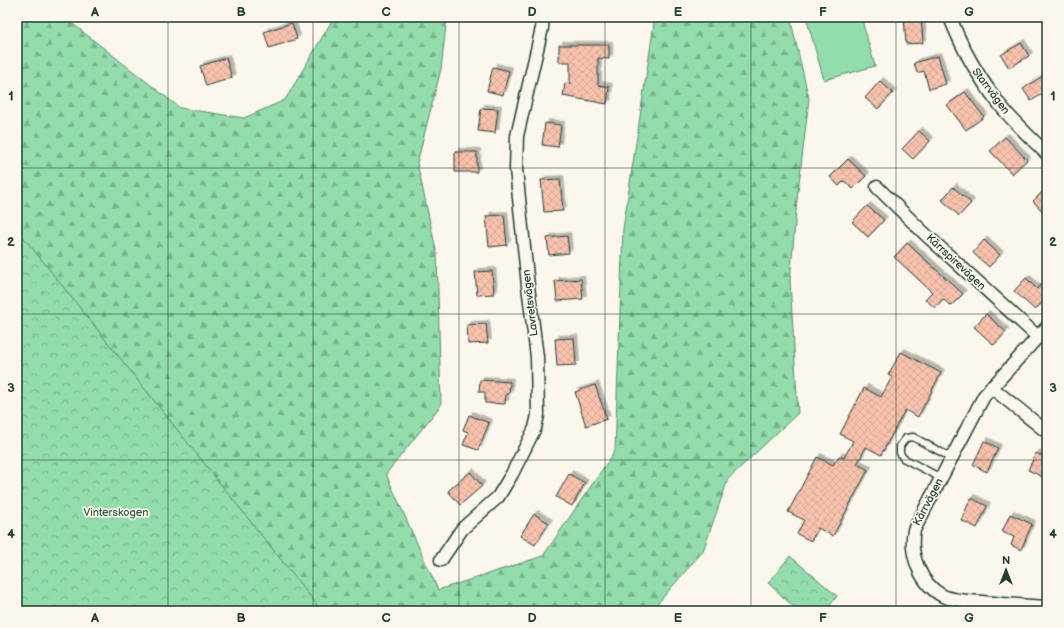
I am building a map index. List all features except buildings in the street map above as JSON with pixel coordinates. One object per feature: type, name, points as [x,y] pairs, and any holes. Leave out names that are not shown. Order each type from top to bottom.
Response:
[{"type":"street","name":"Lavretsvägen","points":[[441,560],[462,529],[498,497],[512,474],[535,428],[538,415],[537,357],[516,169],[517,136],[542,28],[543,17]]},
{"type":"street","name":"Starrvägen","points":[[950,17],[956,34],[972,66],[1001,106],[1047,154]]},
{"type":"street","name":"Kärrspirevägen","points":[[877,187],[924,233],[1037,336]]},
{"type":"street","name":"Kärrvägen","points":[[1047,327],[1037,336],[984,396],[914,530],[912,541],[914,555],[923,578],[930,587],[964,606],[1047,607]]},
{"type":"street","points":[[991,387],[1047,432]]},
{"type":"lane","points":[[941,478],[903,458],[900,453],[900,446],[906,438],[913,437],[952,458]]},
{"type":"green space","points":[[17,17],[64,17],[180,108],[244,118],[285,100],[333,19],[343,17],[447,17],[441,69],[417,163],[437,254],[441,405],[386,474],[438,590],[543,556],[615,451],[623,229],[655,17],[790,17],[809,99],[797,200],[790,281],[798,413],[728,479],[703,551],[651,611],[17,611]]},
{"type":"green space","points":[[806,17],[861,17],[875,66],[824,80]]},
{"type":"green space","name":"Vinterskogen","points":[[17,229],[322,611],[17,611]]},
{"type":"green space","points":[[790,556],[837,596],[826,611],[798,611],[768,583]]}]
